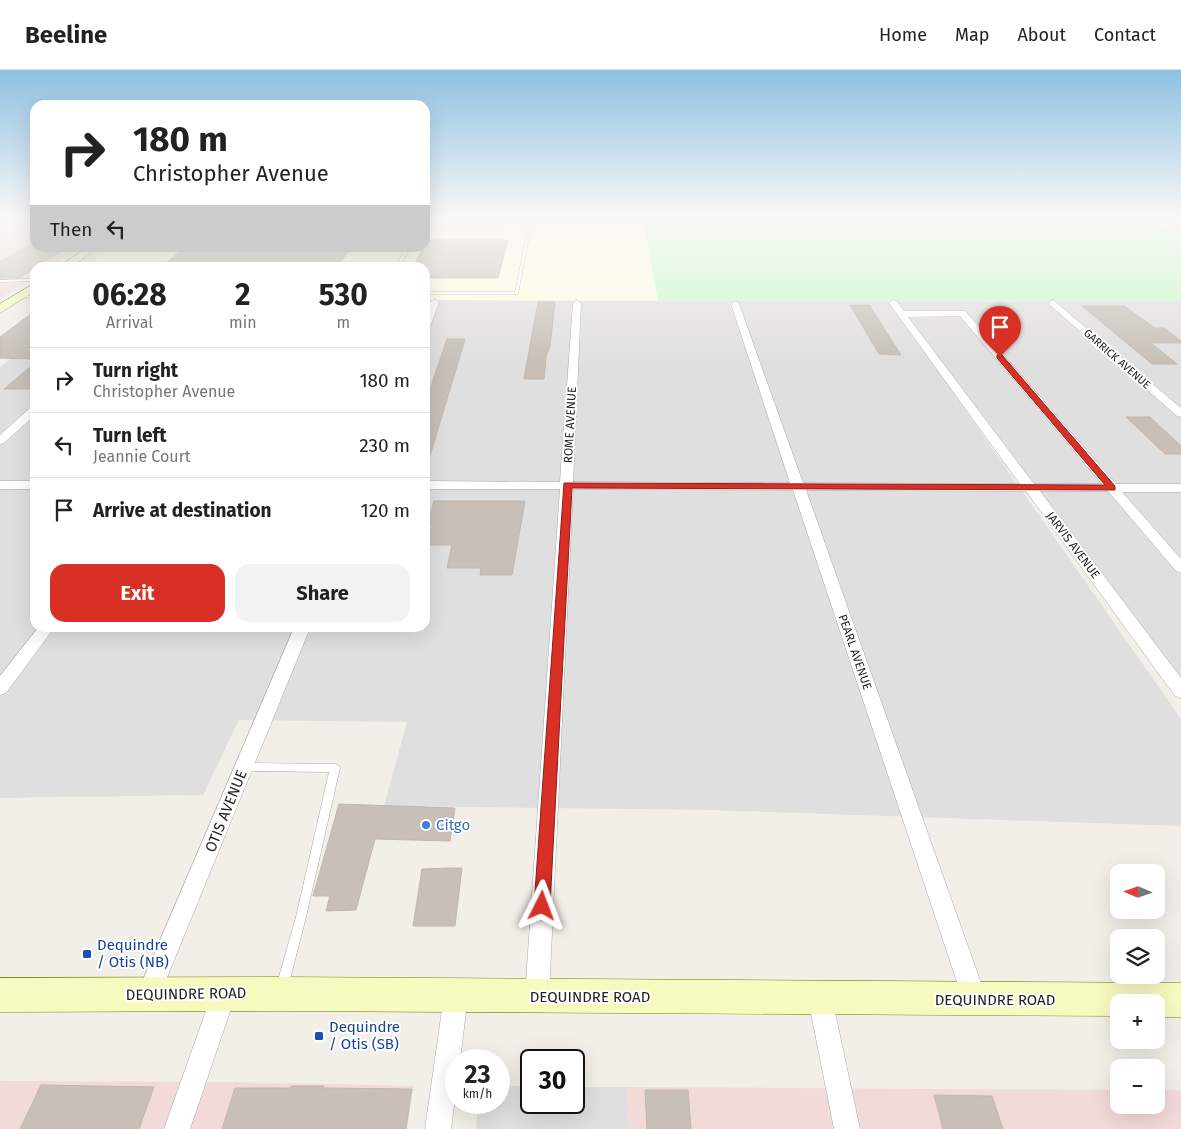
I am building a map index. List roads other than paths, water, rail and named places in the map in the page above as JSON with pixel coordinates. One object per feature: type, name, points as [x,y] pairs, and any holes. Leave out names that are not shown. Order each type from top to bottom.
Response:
[{"type":"main road","points":[[0,309],[30,289]]},
{"type":"main road","name":"DEQUINDRE ROAD","points":[[0,995],[280,994],[1181,1000]]},
{"type":"street","points":[[430,314],[435,302]]},
{"type":"street","name":"ROME AVENUE","points":[[537,996],[577,303]]},
{"type":"street","name":"JARVIS AVENUE","points":[[893,303],[1181,691]]},
{"type":"street","name":"GARRICK AVENUE","points":[[1053,303],[1181,414]]},
{"type":"street","name":"PEARL AVENUE","points":[[735,304],[975,1000]]},
{"type":"street","points":[[901,314],[962,313],[1181,568]]},
{"type":"street","points":[[0,441],[30,414]]},
{"type":"street","points":[[0,485],[30,484]]},
{"type":"street","points":[[430,485],[1181,488]]},
{"type":"street","points":[[0,688],[43,632]]},
{"type":"street","name":"OTIS AVENUE","points":[[149,994],[300,632]]},
{"type":"street","points":[[177,1129],[224,994]]},
{"type":"street","points":[[438,1129],[456,996]]},
{"type":"street","points":[[820,998],[847,1129]]},
{"type":"lane","points":[[430,293],[517,293],[522,265]]},
{"type":"lane","points":[[0,281],[30,280]]},
{"type":"lane","points":[[19,296],[30,296]]},
{"type":"lane","points":[[244,767],[335,768],[301,917],[280,994]]},
{"type":"place","name":"Citgo","points":[[426,825]]},
{"type":"place","name":"Dequindre / Otis (NB)","points":[[87,954]]},
{"type":"place","name":"Dequindre / Otis (SB)","points":[[319,1036]]}]
